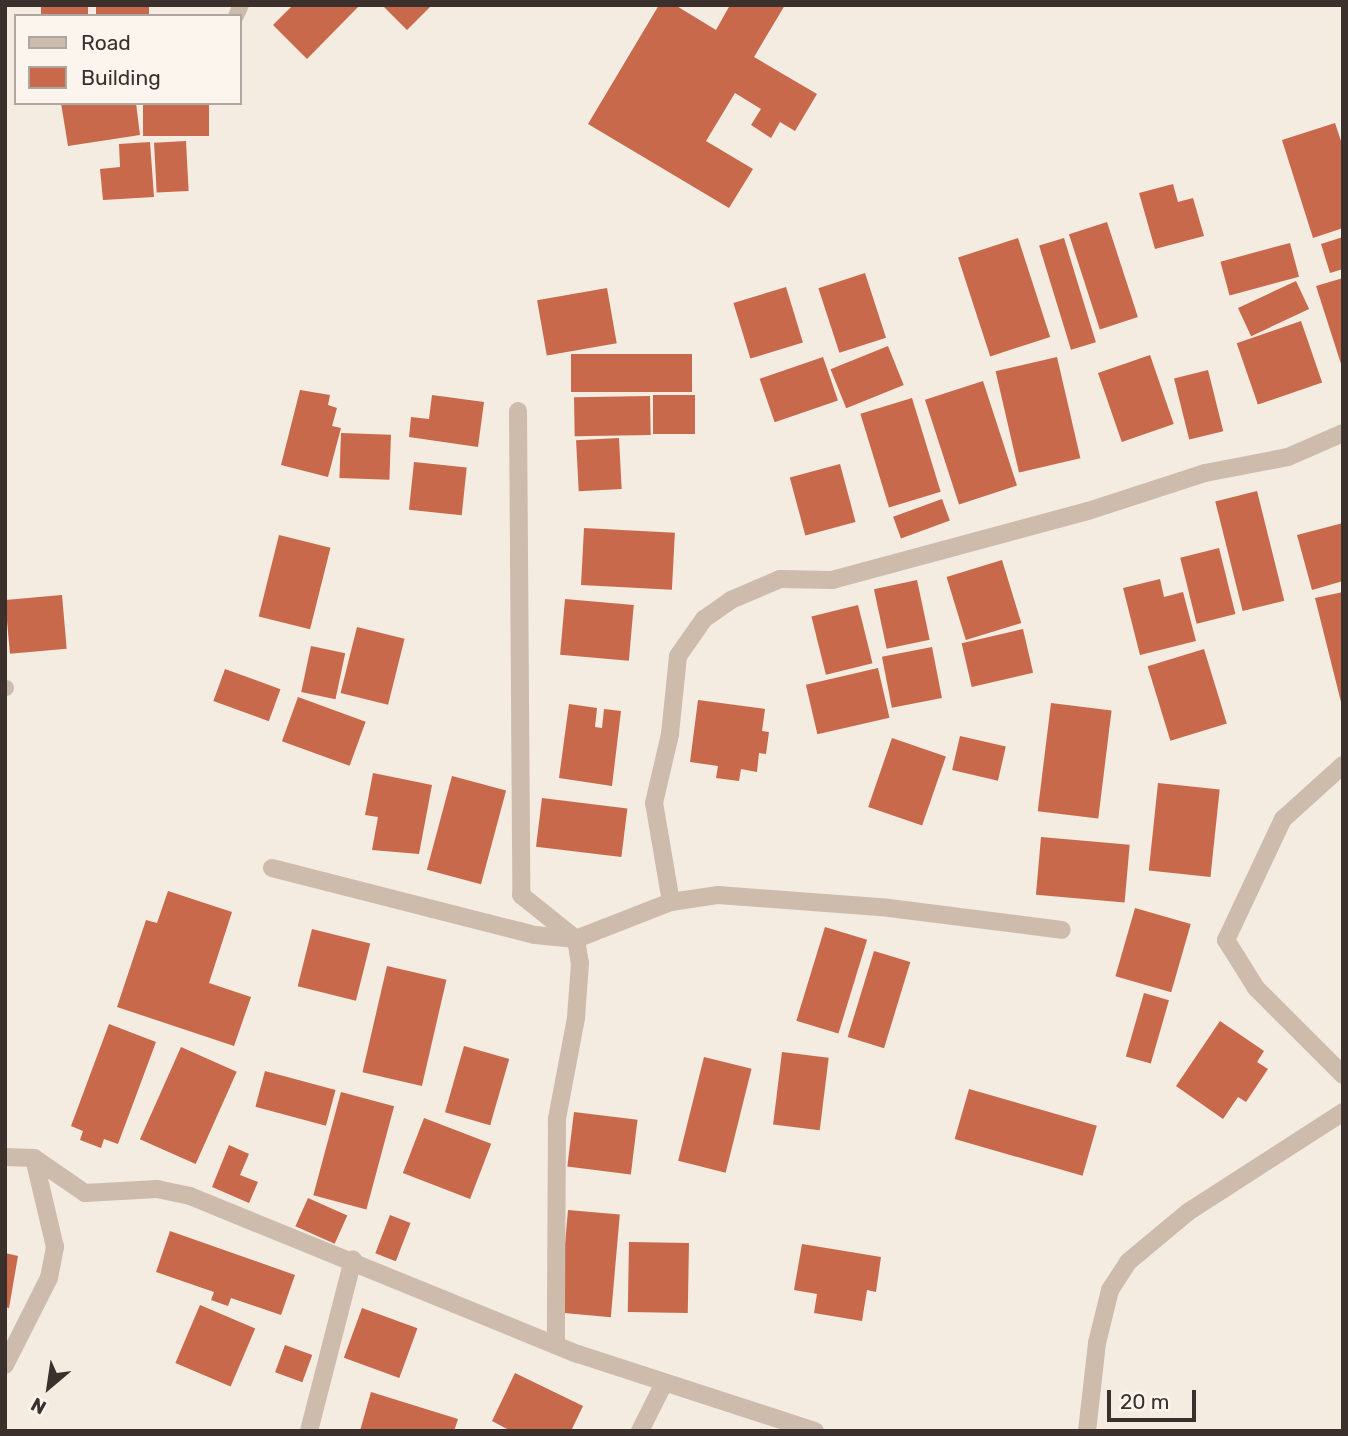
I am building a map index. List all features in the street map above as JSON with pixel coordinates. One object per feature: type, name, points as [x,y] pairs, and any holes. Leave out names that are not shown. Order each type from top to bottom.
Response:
[{"type":"street","points":[[518,411],[521,895],[576,939],[580,963],[576,1018],[557,1119],[556,1345]]},
{"type":"street","points":[[671,902],[654,803],[670,734],[678,656],[704,619],[731,600],[780,579],[832,580],[1088,511],[1205,473],[1288,457],[1343,433]]},
{"type":"street","points":[[1343,765],[1283,819],[1226,940],[1256,988],[1343,1075]]},
{"type":"street","points":[[272,868],[535,934],[576,939],[671,902],[718,895],[889,908],[1062,930]]},
{"type":"street","points":[[1087,1431],[1097,1343],[1111,1290],[1128,1262],[1188,1212],[1343,1112]]},
{"type":"street","points":[[5,1157],[34,1157],[85,1193],[157,1189],[190,1196],[353,1260],[556,1345],[815,1431]]},
{"type":"street","points":[[5,1365],[49,1278],[55,1247],[34,1157]]},
{"type":"street","points":[[309,1431],[353,1260]]},
{"type":"street","points":[[640,1431],[664,1383]]},
{"type":"building","points":[[41,5],[88,5],[88,14],[41,14]]},
{"type":"building","points":[[96,5],[149,5],[149,14],[96,14]]},
{"type":"building","points":[[293,5],[360,5],[307,59],[273,25]]},
{"type":"building","points":[[382,5],[432,5],[407,30]]},
{"type":"building","points":[[659,5],[675,5],[716,30],[730,5],[785,5],[754,57],[817,94],[795,131],[780,122],[771,138],[751,125],[761,109],[735,93],[706,141],[753,169],[729,208],[588,124]]},
{"type":"building","points":[[61,105],[136,105],[140,135],[68,146]]},
{"type":"building","points":[[143,105],[209,105],[209,136],[143,136]]},
{"type":"building","points":[[1335,123],[1343,147],[1343,228],[1313,238],[1282,140]]},
{"type":"building","points":[[186,141],[189,191],[157,193],[154,143]]},
{"type":"building","points":[[150,142],[154,197],[103,200],[100,169],[120,167],[119,144]]},
{"type":"building","points":[[1173,184],[1178,202],[1193,198],[1204,236],[1155,249],[1139,193]]},
{"type":"building","points":[[1107,222],[1138,317],[1100,329],[1069,234]]},
{"type":"building","points":[[1343,237],[1343,269],[1330,273],[1321,244]]},
{"type":"building","points":[[1018,238],[1050,337],[990,356],[958,257]]},
{"type":"building","points":[[1064,238],[1096,342],[1071,350],[1039,246]]},
{"type":"building","points":[[1290,243],[1299,277],[1230,295],[1220,262]]},
{"type":"building","points":[[865,273],[886,338],[839,353],[818,288]]},
{"type":"building","points":[[1343,278],[1343,367],[1342,367],[1316,286]]},
{"type":"building","points":[[1296,281],[1309,309],[1251,336],[1238,308]]},
{"type":"building","points":[[786,287],[803,342],[750,359],[733,303]]},
{"type":"building","points":[[607,288],[617,343],[547,355],[537,300]]},
{"type":"building","points":[[1301,321],[1322,382],[1258,405],[1237,343]]},
{"type":"building","points":[[888,346],[904,385],[846,408],[831,369]]},
{"type":"building","points":[[571,354],[692,354],[692,392],[571,392]]},
{"type":"building","points":[[1150,355],[1174,424],[1122,442],[1098,373]]},
{"type":"building","points":[[823,357],[838,400],[775,422],[760,379]]},
{"type":"building","points":[[1057,357],[1080,458],[1019,473],[996,371]]},
{"type":"building","points":[[1208,370],[1223,431],[1189,440],[1174,378]]},
{"type":"building","points":[[983,381],[1017,486],[959,504],[925,400]]},
{"type":"building","points":[[300,390],[330,395],[328,405],[337,408],[332,426],[341,428],[328,477],[281,465]]},
{"type":"building","points":[[432,395],[484,402],[478,447],[409,437],[411,417],[429,419]]},
{"type":"building","points":[[653,395],[695,395],[695,434],[653,434]]},
{"type":"building","points":[[650,396],[651,435],[575,436],[574,397]]},
{"type":"building","points":[[912,398],[941,492],[889,508],[860,414]]},
{"type":"building","points":[[341,433],[391,435],[389,480],[339,478]]},
{"type":"building","points":[[619,438],[622,489],[579,491],[576,440]]},
{"type":"building","points":[[414,462],[467,468],[462,515],[409,510]]},
{"type":"building","points":[[840,464],[856,522],[805,535],[790,477]]},
{"type":"building","points":[[1257,491],[1284,601],[1243,611],[1215,501]]},
{"type":"building","points":[[942,499],[950,521],[901,538],[893,517]]},
{"type":"building","points":[[1343,523],[1343,581],[1312,590],[1297,535]]},
{"type":"building","points":[[584,528],[675,533],[672,590],[581,585]]},
{"type":"building","points":[[279,535],[330,548],[310,629],[259,617]]},
{"type":"building","points":[[1219,548],[1235,614],[1197,624],[1180,558]]},
{"type":"building","points":[[1002,560],[1021,623],[966,640],[947,577]]},
{"type":"building","points":[[1160,579],[1164,597],[1183,592],[1196,641],[1140,655],[1123,588]]},
{"type":"building","points":[[917,580],[930,640],[887,649],[874,589]]},
{"type":"building","points":[[1343,592],[1343,706],[1342,706],[1315,598]]},
{"type":"building","points":[[62,595],[67,649],[10,654],[5,600]]},
{"type":"building","points":[[565,599],[634,605],[629,661],[560,655]]},
{"type":"building","points":[[858,605],[873,663],[826,675],[811,617]]},
{"type":"building","points":[[357,627],[405,639],[388,705],[341,693]]},
{"type":"building","points":[[1023,629],[1033,673],[972,687],[962,643]]},
{"type":"building","points":[[311,646],[345,653],[335,699],[301,692]]},
{"type":"building","points":[[932,647],[942,698],[892,708],[882,657]]},
{"type":"building","points":[[1204,649],[1227,724],[1170,741],[1148,666]]},
{"type":"building","points":[[878,668],[889,718],[817,734],[806,685]]},
{"type":"building","points":[[225,669],[280,689],[269,721],[213,701]]},
{"type":"building","points":[[298,697],[366,722],[350,766],[282,741]]},
{"type":"building","points":[[698,700],[765,709],[762,731],[769,732],[766,754],[759,753],[757,772],[741,769],[739,781],[716,778],[718,766],[690,762]]},
{"type":"building","points":[[1051,703],[1112,710],[1098,819],[1038,811]]},
{"type":"building","points":[[569,704],[597,708],[595,727],[602,728],[604,709],[621,711],[612,786],[559,778]]},
{"type":"building","points":[[960,736],[1006,747],[998,781],[952,770]]},
{"type":"building","points":[[892,738],[946,757],[922,826],[868,807]]},
{"type":"building","points":[[373,773],[432,785],[419,854],[372,850],[378,817],[365,815]]},
{"type":"building","points":[[452,776],[506,790],[481,884],[427,870]]},
{"type":"building","points":[[1158,783],[1220,789],[1210,877],[1149,871]]},
{"type":"building","points":[[542,798],[627,808],[621,857],[536,847]]},
{"type":"building","points":[[1041,837],[1130,845],[1125,903],[1036,895]]},
{"type":"building","points":[[168,891],[232,912],[209,983],[251,997],[234,1046],[117,1007],[146,920],[157,923]]},
{"type":"building","points":[[1135,908],[1191,924],[1171,992],[1115,976]]},
{"type":"building","points":[[825,927],[867,940],[838,1034],[796,1021]]},
{"type":"building","points":[[312,929],[370,944],[356,1001],[298,986]]},
{"type":"building","points":[[874,951],[910,962],[884,1048],[848,1037]]},
{"type":"building","points":[[387,966],[446,980],[422,1086],[362,1072]]},
{"type":"building","points":[[1144,993],[1169,1000],[1151,1064],[1126,1056]]},
{"type":"building","points":[[1220,1021],[1264,1051],[1257,1062],[1268,1069],[1246,1102],[1238,1097],[1223,1119],[1176,1086]]},
{"type":"building","points":[[109,1024],[156,1042],[118,1144],[104,1139],[101,1148],[80,1140],[83,1131],[71,1126]]},
{"type":"building","points":[[464,1046],[509,1059],[490,1125],[445,1112]]},
{"type":"building","points":[[181,1047],[237,1072],[196,1164],[140,1139]]},
{"type":"building","points":[[782,1052],[829,1058],[820,1130],[773,1124]]},
{"type":"building","points":[[704,1057],[752,1069],[726,1173],[678,1161]]},
{"type":"building","points":[[265,1071],[336,1090],[326,1126],[255,1107]]},
{"type":"building","points":[[969,1089],[1097,1126],[1083,1176],[955,1139]]},
{"type":"building","points":[[341,1092],[394,1106],[366,1210],[313,1195]]},
{"type":"building","points":[[574,1112],[638,1120],[631,1174],[567,1167]]},
{"type":"building","points":[[424,1118],[491,1144],[470,1199],[403,1173]]},
{"type":"building","points":[[229,1145],[249,1154],[240,1175],[258,1182],[249,1203],[212,1187]]},
{"type":"building","points":[[308,1198],[347,1215],[335,1244],[295,1226]]},
{"type":"building","points":[[568,1210],[620,1215],[611,1317],[559,1313]]},
{"type":"building","points":[[390,1215],[411,1223],[396,1261],[375,1253]]},
{"type":"building","points":[[170,1231],[295,1275],[281,1315],[231,1298],[228,1306],[211,1300],[214,1292],[156,1272]]},
{"type":"building","points":[[629,1242],[689,1243],[688,1313],[628,1312]]},
{"type":"building","points":[[802,1244],[881,1257],[876,1292],[867,1290],[862,1321],[814,1313],[817,1294],[794,1290]]},
{"type":"building","points":[[5,1253],[18,1256],[9,1308],[5,1307]]},
{"type":"building","points":[[200,1305],[255,1328],[231,1386],[175,1363]]},
{"type":"building","points":[[362,1308],[417,1328],[399,1378],[344,1358]]},
{"type":"building","points":[[285,1345],[312,1355],[302,1382],[275,1372]]},
{"type":"building","points":[[515,1373],[583,1406],[571,1431],[511,1431],[492,1421]]},
{"type":"building","points":[[371,1392],[458,1419],[454,1431],[360,1431]]}]
